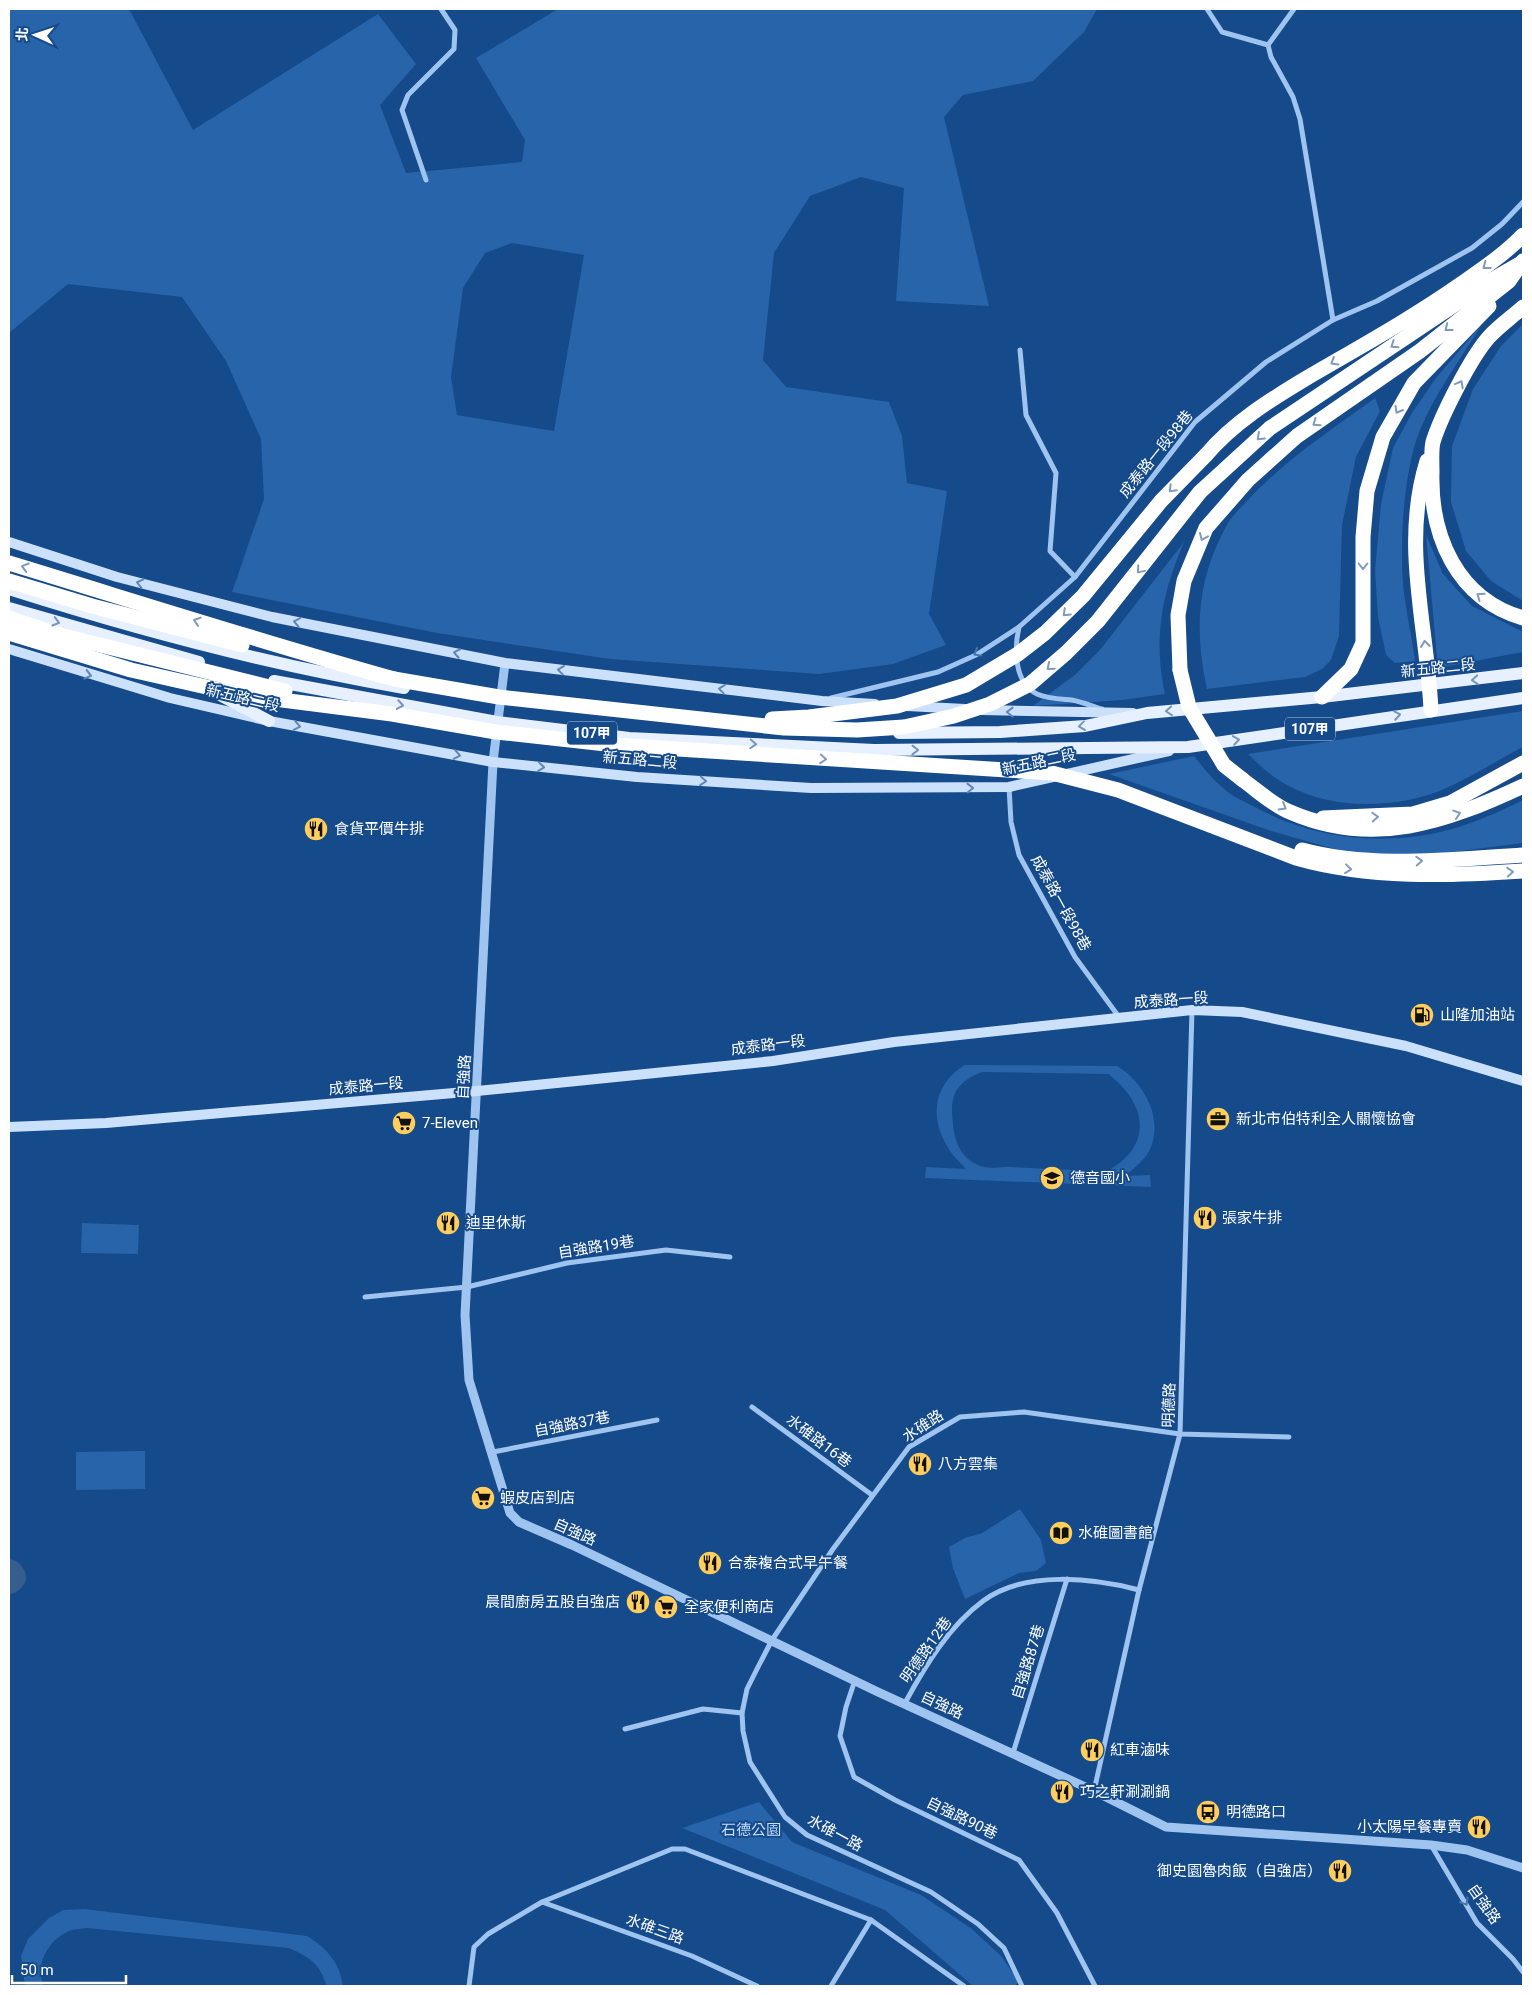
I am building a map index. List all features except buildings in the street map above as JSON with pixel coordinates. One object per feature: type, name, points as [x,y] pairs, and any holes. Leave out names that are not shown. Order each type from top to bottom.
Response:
[{"type":"highway","points":[[714,720],[809,717],[897,706],[966,684],[1018,654],[1045,633],[1083,596],[1161,501],[1218,441],[1266,402],[1416,316],[1477,273],[1523,235]]},
{"type":"highway","points":[[1322,697],[1351,668],[1364,643],[1363,537],[1367,490],[1383,437],[1414,383],[1454,344],[1509,281],[1523,262]]},
{"type":"highway","points":[[9,581],[162,625],[325,666],[394,680],[508,698],[784,728],[857,730],[904,727],[954,716],[990,704],[1030,684],[1066,653],[1098,621],[1200,492],[1270,428],[1458,302],[1523,262]]},
{"type":"highway","points":[[1509,281],[1420,351],[1297,436],[1248,480],[1206,528],[1184,581],[1178,615],[1180,670],[1189,707],[1224,765],[1289,811],[1309,819],[1342,828],[1395,828],[1427,824],[1475,808],[1523,786]]},
{"type":"highway","points":[[1431,710],[1430,684],[1414,554],[1418,490],[1433,443],[1459,384],[1488,338],[1523,307]]},
{"type":"highway","points":[[1433,443],[1431,501],[1450,562],[1474,592],[1507,613],[1523,618]]},
{"type":"highway","points":[[9,563],[145,604],[260,642],[394,680]]},
{"type":"highway","points":[[9,618],[60,635],[245,683],[392,714],[496,732],[615,745],[1052,773],[1102,785],[1296,858],[1324,866],[1451,876],[1523,871]]},
{"type":"highway","points":[[9,633],[131,670],[242,695],[392,714]]},
{"type":"highway","points":[[1309,819],[1413,814],[1450,803],[1523,763]]},
{"type":"highway","points":[[983,768],[1054,765],[1123,783],[1287,846],[1320,854],[1409,862],[1523,855]]},
{"type":"main road","name":"新五路二段","points":[[9,542],[117,577],[272,617],[505,663],[822,700],[1011,712],[1147,713]]},
{"type":"main road","name":"新五路二段","points":[[9,589],[144,629],[323,674],[499,704],[631,718],[875,733],[1000,732],[1085,726],[1147,713],[1322,697],[1520,672]]},
{"type":"main road","name":"新五路二段","points":[[9,608],[256,678],[318,691],[497,722],[629,738],[874,750],[1188,747]]},
{"type":"main road","points":[[112,638],[270,721]]},
{"type":"main road","name":"新五路二段","points":[[9,649],[170,698],[270,721],[492,762],[637,777],[811,788],[1008,787],[1188,747],[1523,698]]},
{"type":"main road","name":"成泰路一段","points":[[9,1127],[106,1123],[477,1091],[763,1062],[894,1042],[1192,1010],[1242,1012],[1406,1046],[1523,1080]]},
{"type":"street","points":[[426,180],[402,110],[408,95],[454,49],[455,30],[441,9]]},
{"type":"street","points":[[1207,9],[1222,32],[1268,45]]},
{"type":"street","points":[[1294,9],[1268,45],[1271,57],[1294,97],[1300,120],[1333,320]]},
{"type":"street","name":"成泰路一段98巷","points":[[822,700],[938,672],[976,655],[1019,627],[1075,577],[1195,422],[1266,362],[1333,320],[1377,301],[1472,248],[1502,224],[1523,202]]},
{"type":"street","points":[[1020,350],[1026,415],[1056,473],[1050,551],[1075,577]]},
{"type":"street","points":[[1019,627],[1015,644],[1017,666],[1026,687],[1047,697],[1075,701],[1111,712]]},
{"type":"street","name":"自強路","points":[[505,663],[492,762],[465,1315],[469,1380],[510,1513],[520,1522],[855,1679],[878,1692],[1094,1791],[1166,1827],[1431,1845],[1467,1850],[1523,1868]]},
{"type":"street","name":"成泰路一段98巷","points":[[1008,787],[1011,822],[1019,855],[1076,957],[1120,1019]]},
{"type":"street","name":"明德路","points":[[1094,1791],[1139,1590],[1180,1434],[1192,1010]]},
{"type":"street","name":"自強路19巷","points":[[365,1297],[467,1287],[567,1263],[666,1250],[730,1257]]},
{"type":"street","name":"水碓路16巷","points":[[752,1407],[872,1496]]},
{"type":"street","name":"水碓路","points":[[772,1640],[872,1496],[909,1447],[960,1417],[1024,1412],[1180,1434],[1289,1437]]},
{"type":"street","name":"自強路37巷","points":[[492,1452],[656,1420]]},
{"type":"street","name":"明德路12巷","points":[[905,1703],[922,1671],[943,1643],[984,1600],[1011,1588],[1040,1581],[1067,1579],[1099,1581],[1139,1590]]},
{"type":"street","name":"自強路87巷","points":[[1012,1753],[1067,1579]]},
{"type":"street","name":"水碓一路","points":[[772,1640],[747,1689],[742,1713],[750,1762],[785,1817],[808,1835],[931,1892],[978,1924],[1004,1948],[1022,1986]]},
{"type":"street","name":"自強路90巷","points":[[855,1679],[846,1707],[840,1736],[854,1777],[895,1800],[1019,1860],[1057,1913],[1095,1986]]},
{"type":"street","points":[[625,1729],[702,1710],[742,1713]]},
{"type":"street","name":"自強路","points":[[1431,1845],[1477,1923],[1514,1959],[1523,1972]]},
{"type":"street","points":[[469,1986],[474,1947],[488,1934],[542,1902],[672,1850],[685,1849],[871,1920],[964,1986]]},
{"type":"street","name":"水碓三路","points":[[542,1902],[692,1956],[757,1986]]},
{"type":"street","points":[[831,1986],[871,1920]]},
{"type":"green space","points":[[9,9],[129,9],[193,130],[378,14],[416,64],[380,105],[406,173],[522,162],[525,140],[476,58],[558,9],[1097,9],[1084,32],[1033,81],[963,95],[944,117],[989,306],[896,301],[904,188],[861,177],[810,196],[774,253],[763,360],[786,387],[889,402],[902,436],[907,483],[947,491],[929,614],[946,645],[893,664],[819,674],[610,659],[437,633],[232,592],[264,499],[261,439],[226,361],[182,297],[68,284],[9,333]],"holes":[[[512,243],[584,255],[554,431],[457,415],[451,377],[463,288],[485,253]]]},
{"type":"green space","points":[[1482,324],[1429,411],[1416,441],[1405,496],[1402,537],[1404,593],[1415,661],[1395,663],[1386,655],[1378,617],[1375,571],[1381,504],[1393,448],[1412,413],[1436,378]]},
{"type":"green space","points":[[1523,324],[1523,601],[1491,581],[1466,551],[1451,502],[1452,446],[1473,389],[1501,346]]},
{"type":"green space","points":[[1375,398],[1380,411],[1356,457],[1342,525],[1339,636],[1331,660],[1322,669],[1305,677],[1207,689],[1200,645],[1201,604],[1210,564],[1228,523],[1262,485],[1277,472]]},
{"type":"green space","points":[[1426,535],[1443,574],[1472,606],[1523,632],[1523,652],[1438,668]]},
{"type":"green space","points":[[1184,542],[1170,580],[1162,616],[1160,654],[1165,694],[1123,700],[1033,706],[1076,674],[1100,650]]},
{"type":"green space","points":[[1523,711],[1523,747],[1442,790],[1404,801],[1364,804],[1343,803],[1324,799],[1287,785],[1266,771],[1248,754]]},
{"type":"green space","points":[[1194,756],[1218,784],[1228,792],[1271,815],[1311,830],[1375,839],[1419,836],[1446,831],[1473,822],[1523,800],[1523,843],[1437,854],[1398,855],[1345,852],[1271,831],[1109,774]]},
{"type":"green space","points":[[965,1065],[1117,1066],[1135,1081],[1142,1090],[1152,1112],[1154,1124],[1154,1136],[1147,1155],[1125,1176],[1150,1175],[1151,1187],[925,1178],[926,1167],[966,1169],[952,1154],[943,1139],[937,1115],[940,1093],[954,1073]],"holes":[[[982,1072],[1108,1074],[1121,1085],[1131,1098],[1140,1124],[1138,1137],[1132,1149],[1122,1161],[1107,1171],[983,1167],[972,1162],[957,1143],[952,1111],[954,1096],[960,1086],[975,1075]]]},
{"type":"green space","points":[[82,1223],[139,1225],[138,1254],[81,1253]]},
{"type":"green space","points":[[145,1451],[145,1489],[76,1490],[76,1452]]},
{"type":"green space","points":[[1020,1509],[1041,1540],[1046,1563],[1036,1571],[1019,1573],[965,1599],[953,1568],[949,1547],[965,1538],[982,1533]]},
{"type":"green space","name":"石德公園","points":[[759,1802],[792,1842],[921,1895],[972,1929],[1001,1956],[1019,1982],[1014,1986],[973,1986],[885,1910],[682,1828]]},
{"type":"green space","points":[[84,1909],[307,1936],[321,1946],[336,1963],[343,1986],[326,1986],[321,1972],[313,1962],[289,1948],[87,1928],[67,1932],[54,1941],[42,1962],[41,1978],[44,1986],[25,1986],[21,1956],[28,1939],[49,1918],[63,1910]]},
{"type":"waterway","points":[[9,1573],[12,1577],[9,1580]]},
{"type":"place","name":"食貨平價牛排","points":[[316,829]]},
{"type":"place","name":"山隆加油站","points":[[1422,1015]]},
{"type":"place","name":"新北市伯特利全人關懷協會","points":[[1218,1119]]},
{"type":"place","name":"7-Eleven","points":[[404,1123]]},
{"type":"place","name":"德音國小","points":[[1052,1178]]},
{"type":"place","name":"張家牛排","points":[[1205,1218]]},
{"type":"place","name":"迪里休斯","points":[[448,1223]]},
{"type":"place","name":"八方雲集","points":[[920,1464]]},
{"type":"place","name":"蝦皮店到店","points":[[483,1498]]},
{"type":"place","name":"水碓圖書館","points":[[1061,1533]]},
{"type":"place","name":"合泰複合式早午餐","points":[[710,1563]]},
{"type":"place","name":"晨間廚房五股自強店","points":[[638,1602]]},
{"type":"place","name":"全家便利商店","points":[[666,1607]]},
{"type":"place","name":"紅車滷味","points":[[1092,1750]]},
{"type":"place","name":"巧之軒涮涮鍋","points":[[1062,1792]]},
{"type":"place","name":"明德路口","points":[[1208,1812]]},
{"type":"place","name":"小太陽早餐專賣","points":[[1479,1827]]},
{"type":"place","name":"御史園魯肉飯（自強店）","points":[[1340,1871]]}]
